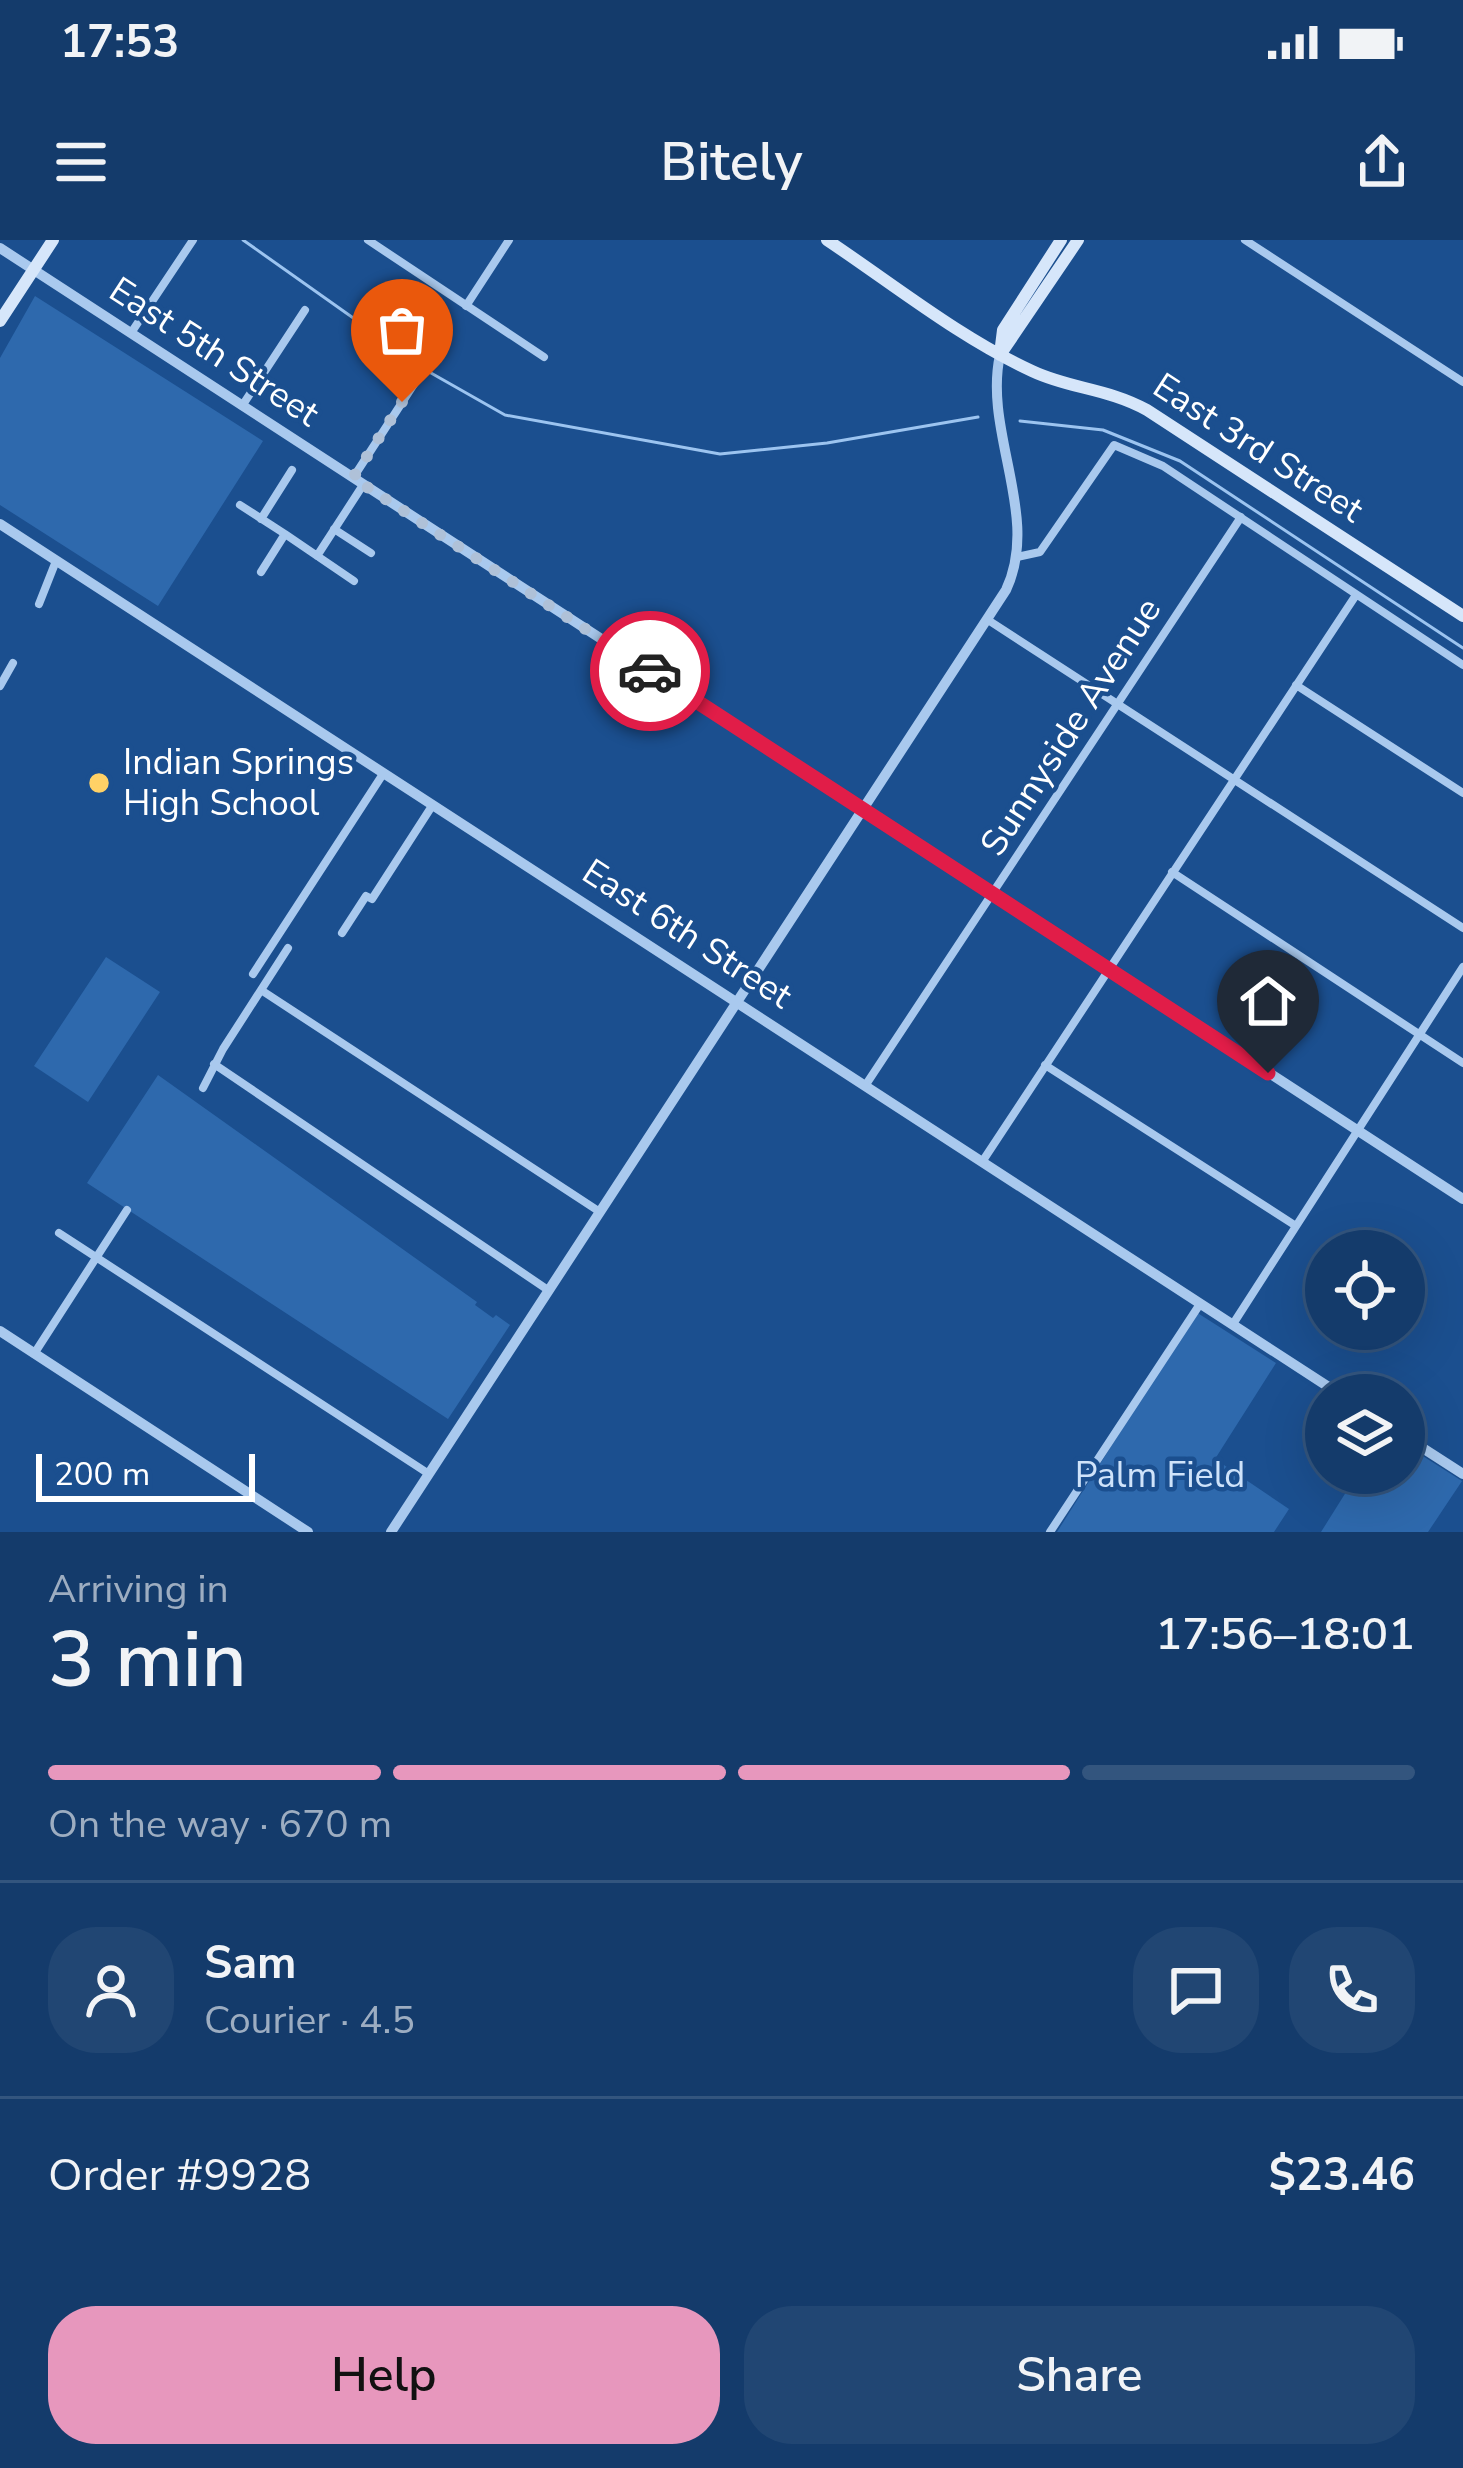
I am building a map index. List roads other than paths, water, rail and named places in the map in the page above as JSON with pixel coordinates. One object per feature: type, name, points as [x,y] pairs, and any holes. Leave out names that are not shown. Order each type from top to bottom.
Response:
[{"type":"main road","points":[[0,321],[53,240]]},
{"type":"main road","name":"East 3rd Street","points":[[827,240],[1000,355],[1035,373],[1111,392],[1147,410],[1463,616]]},
{"type":"main road","points":[[1000,355],[1003,330],[1061,240]]},
{"type":"main road","points":[[1000,355],[1078,240]]},
{"type":"street","points":[[131,333],[194,240]]},
{"type":"street","points":[[368,240],[544,357]]},
{"type":"street","points":[[466,305],[509,240]]},
{"type":"street","points":[[1245,240],[1463,382]]},
{"type":"street","name":"East 5th Street","points":[[0,248],[1463,1199]]},
{"type":"street","points":[[242,406],[305,310]]},
{"type":"street","points":[[391,1532],[1010,584],[1017,557],[994,390],[1000,355]]},
{"type":"street","points":[[317,556],[416,381]]},
{"type":"street","points":[[1017,557],[1040,552],[1114,445],[1140,452],[1463,665]]},
{"type":"street","points":[[261,519],[292,470]]},
{"type":"street","points":[[240,506],[354,581]]},
{"type":"street","name":"Sunnyside Avenue","points":[[865,1086],[1241,517]]},
{"type":"street","name":"East 6th Street","points":[[0,524],[1309,1374]]},
{"type":"street","points":[[334,529],[371,553]]},
{"type":"street","points":[[261,572],[285,534]]},
{"type":"street","points":[[39,604],[56,561]]},
{"type":"street","points":[[982,1162],[1356,595]]},
{"type":"street","points":[[988,620],[1463,928]]},
{"type":"street","points":[[0,686],[13,663]]},
{"type":"street","points":[[1296,685],[1463,793]]},
{"type":"street","points":[[253,974],[384,772]]},
{"type":"street","points":[[342,933],[366,896],[372,899],[433,804]]},
{"type":"street","points":[[1172,872],[1463,1063]]},
{"type":"street","points":[[203,1088],[289,948]]},
{"type":"street","points":[[1232,1324],[1463,967]]},
{"type":"street","points":[[261,990],[601,1213]]},
{"type":"street","points":[[214,1064],[549,1291]]},
{"type":"street","points":[[1046,1065],[1296,1226]]},
{"type":"street","points":[[34,1354],[127,1210]]},
{"type":"street","points":[[59,1233],[429,1474]]},
{"type":"street","points":[[1050,1532],[1201,1304]]},
{"type":"street","points":[[0,1331],[308,1532]]},
{"type":"street","points":[[1425,1450],[1463,1474]]},
{"type":"waterway","points":[[243,240],[431,373],[505,415],[720,454],[827,443],[978,417]]},
{"type":"waterway","points":[[1020,421],[1103,430],[1180,461],[1463,648]]},
{"type":"place","name":"Indian Springs High School","points":[[99,783]]},
{"type":"park label","name":"Palm Field","points":[[1160,1475]]}]
